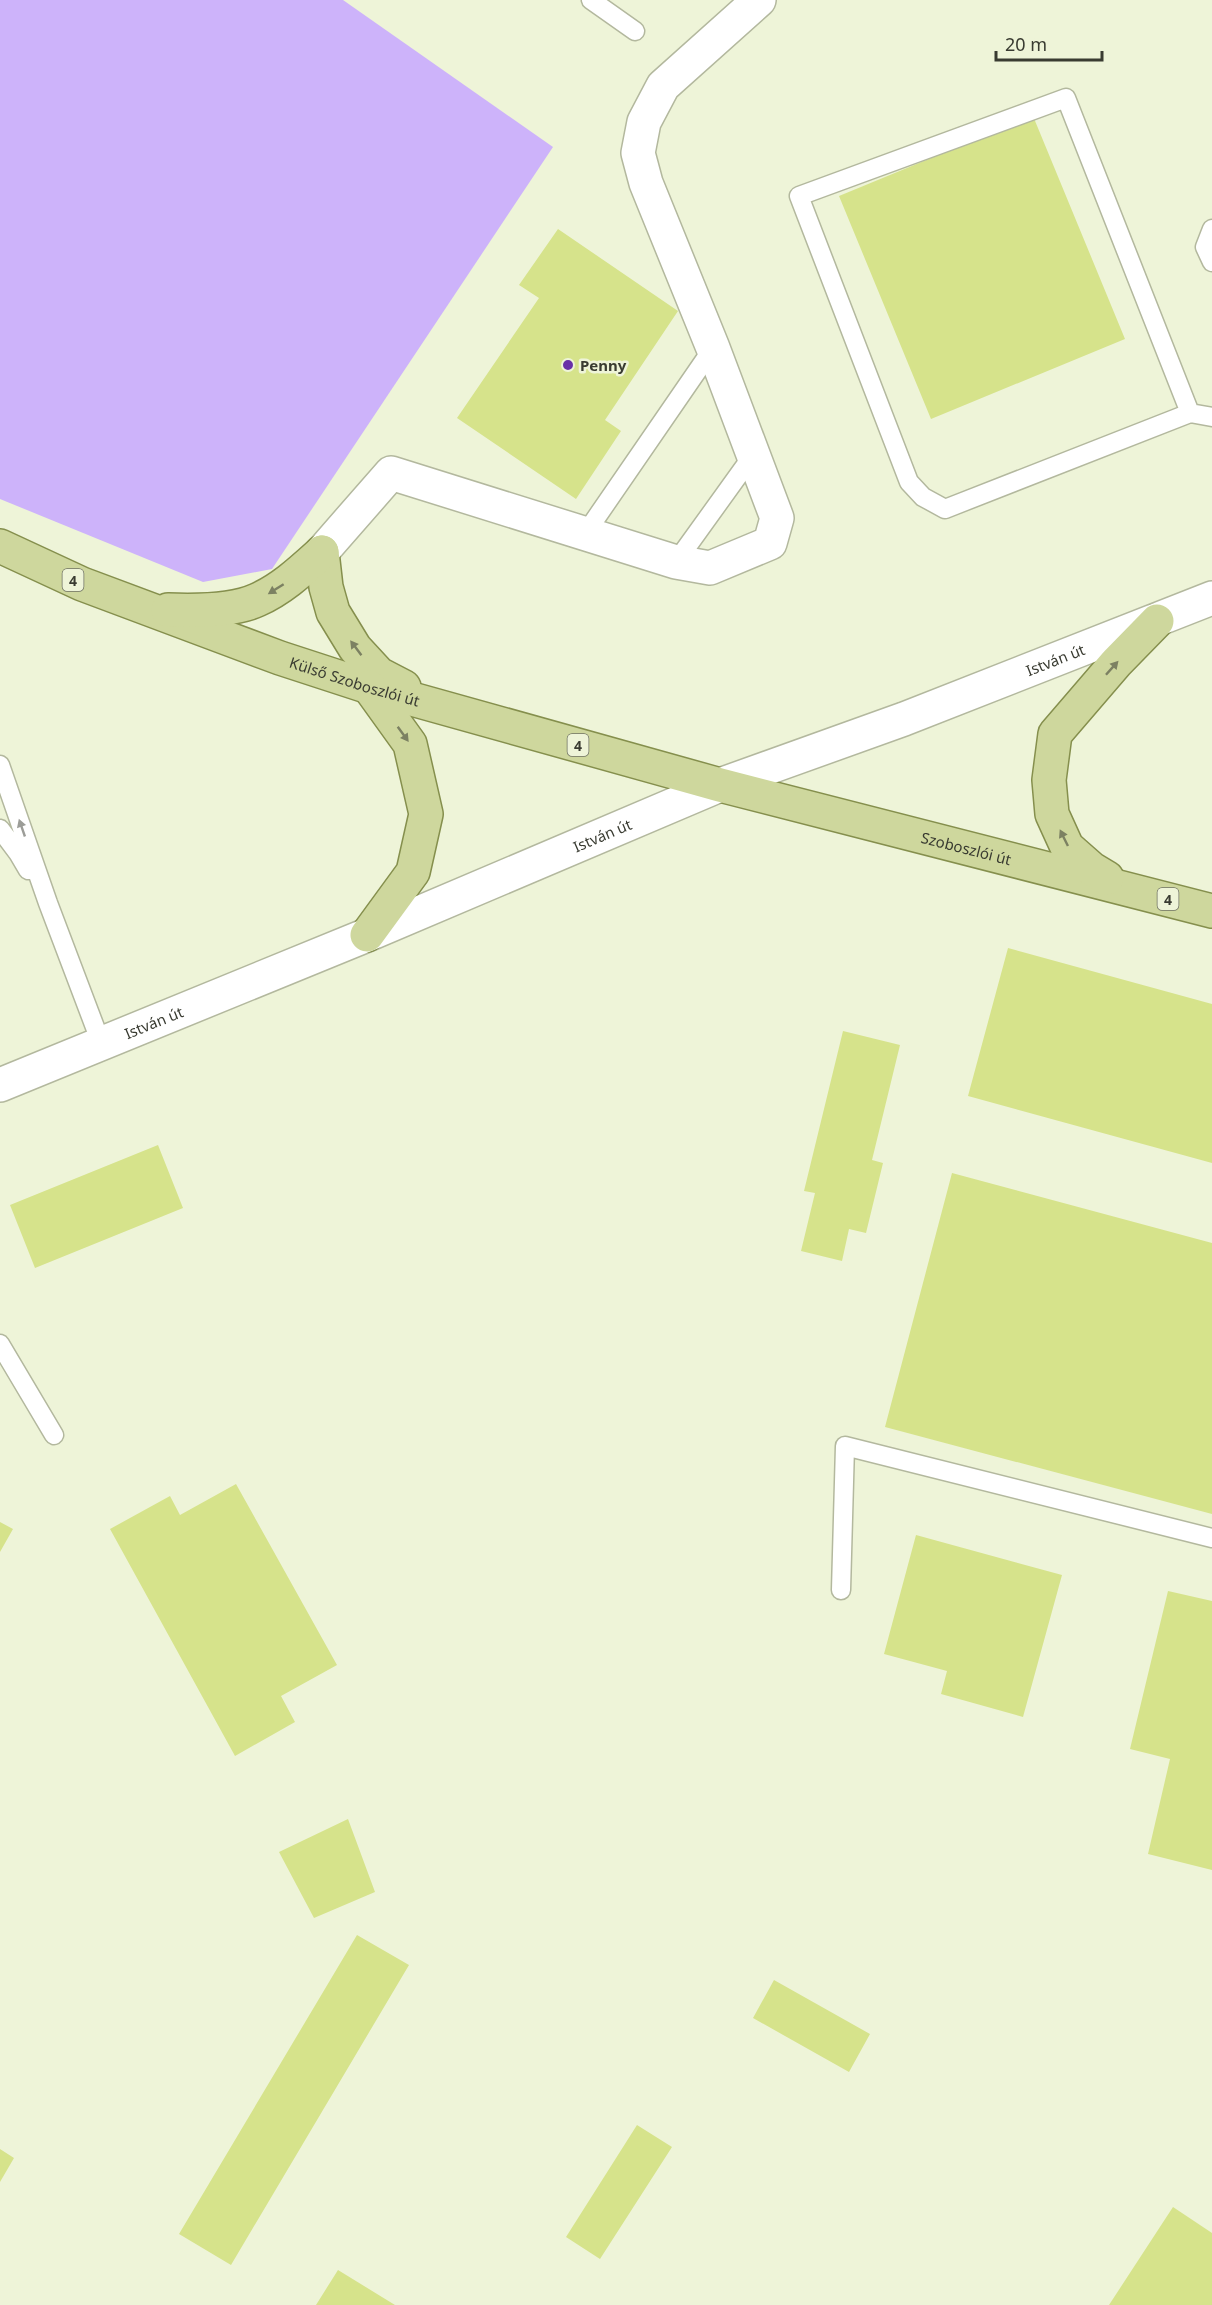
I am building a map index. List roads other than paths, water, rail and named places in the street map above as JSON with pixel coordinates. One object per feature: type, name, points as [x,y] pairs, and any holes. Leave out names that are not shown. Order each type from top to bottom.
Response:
[{"type":"main road","name":"Külső Szoboszlói út","points":[[0,546],[82,584],[280,658],[369,687],[720,785]]},
{"type":"main road","points":[[148,609],[196,611],[257,601],[290,580],[322,552]]},
{"type":"main road","points":[[322,552],[326,587],[333,612],[355,648],[379,674],[437,705]]},
{"type":"main road","points":[[1124,888],[1092,869],[1067,847],[1052,814],[1048,780],[1055,734],[1116,663],[1156,621]]},
{"type":"main road","points":[[367,935],[413,872],[426,814],[410,744],[369,687]]},
{"type":"main road","name":"Szoboszlói út","points":[[720,785],[1212,911]]},
{"type":"street","points":[[322,552],[391,473],[676,562],[710,568],[770,543],[777,518],[713,348],[646,183],[638,153],[644,122],[663,86],[759,0]]},
{"type":"street","name":"István út","points":[[0,1085],[367,935],[720,785],[904,719],[1212,598]]},
{"type":"lane","points":[[591,0],[635,31]]},
{"type":"lane","points":[[1190,413],[1066,98],[799,196],[909,482],[923,497],[945,509],[1190,413],[1212,417]]},
{"type":"lane","points":[[1212,229],[1205,246],[1212,262]]},
{"type":"lane","points":[[585,534],[713,348]]},
{"type":"lane","points":[[676,562],[753,455]]},
{"type":"lane","points":[[0,765],[48,903],[101,1043]]},
{"type":"lane","points":[[0,830],[18,853],[48,903]]},
{"type":"lane","points":[[0,1344],[54,1435]]},
{"type":"lane","points":[[841,1590],[845,1446],[1212,1538]]},
{"type":"place","name":"Penny","points":[[568,365]]}]
